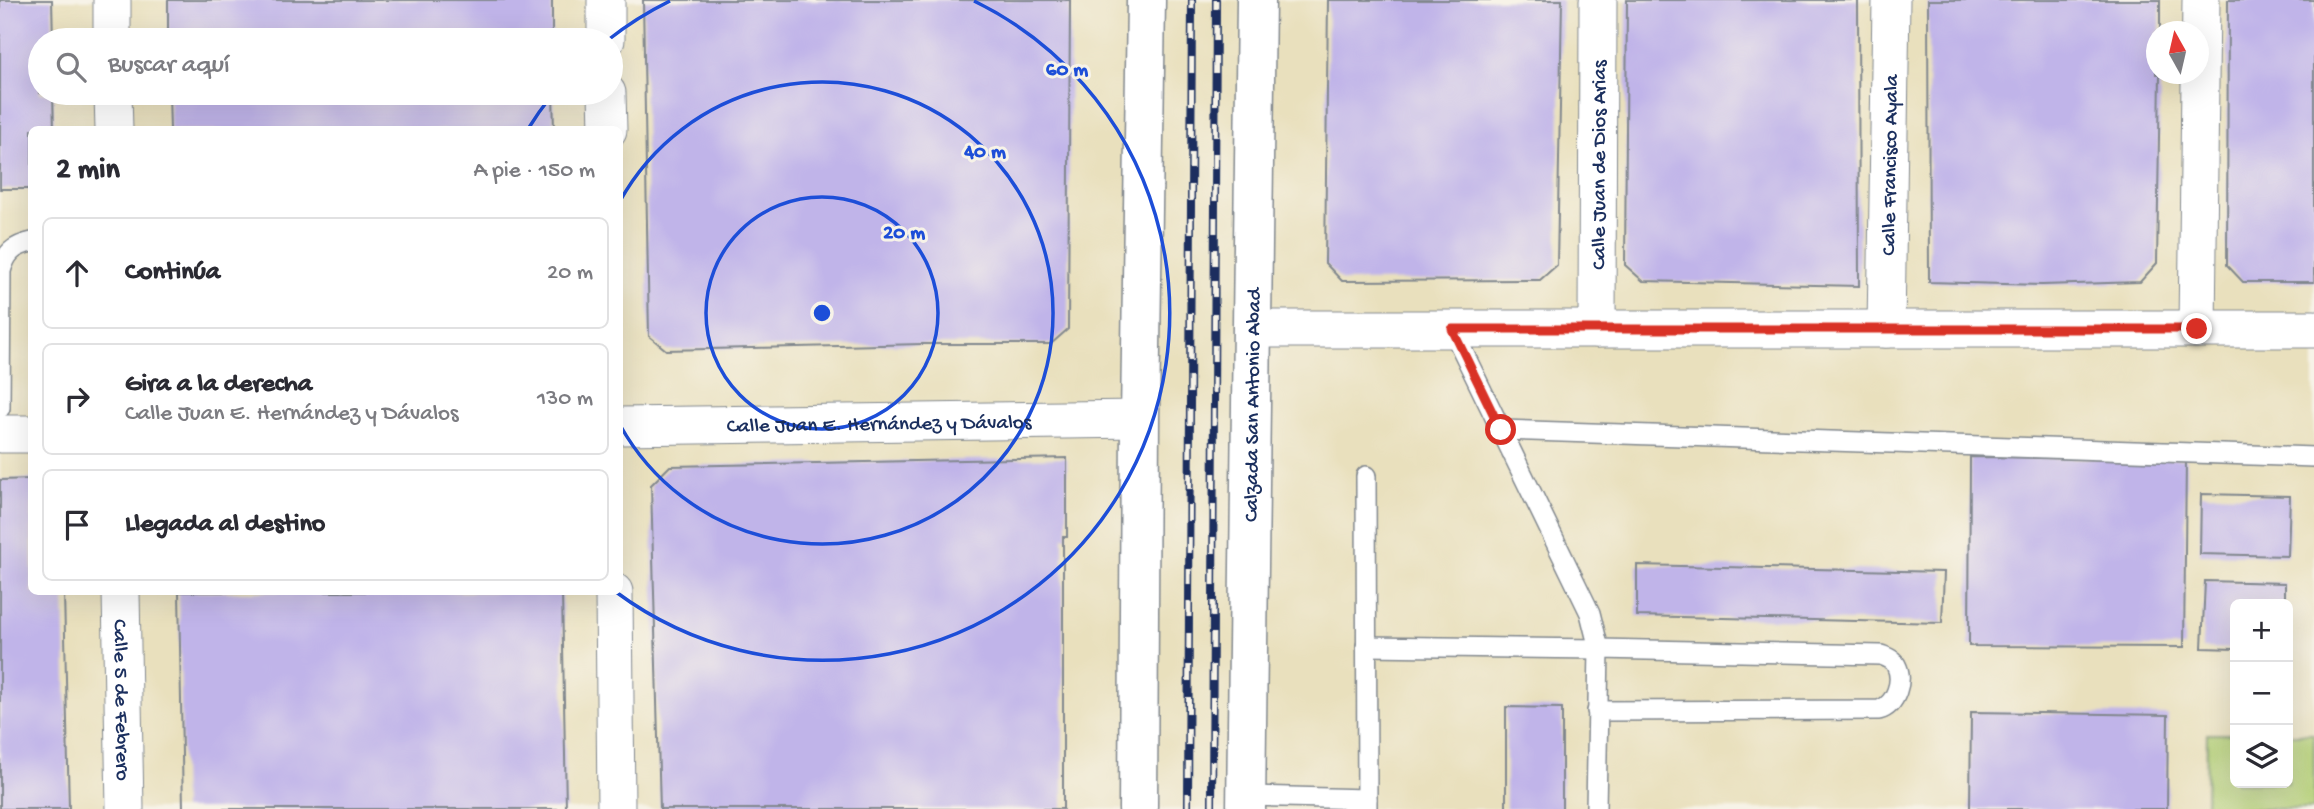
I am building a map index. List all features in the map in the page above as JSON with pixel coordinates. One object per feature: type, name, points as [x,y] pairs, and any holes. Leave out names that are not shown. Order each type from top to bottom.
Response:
[{"type":"highway","points":[[1138,809],[1146,0]]},
{"type":"highway","name":"Calzada San Antonio Abad","points":[[1247,803],[1256,0]]},
{"type":"street","points":[[112,0],[113,28]]},
{"type":"street","points":[[606,0],[606,28]]},
{"type":"street","name":"Calle Juan de Dios Arias","points":[[1597,329],[1598,0]]},
{"type":"street","name":"Calle Francisco Ayala","points":[[1886,329],[1891,0]]},
{"type":"street","points":[[2197,329],[2201,0]]},
{"type":"street","points":[[113,105],[114,126]]},
{"type":"street","points":[[607,105],[608,126]]},
{"type":"street","points":[[1252,329],[2314,329]]},
{"type":"street","name":"Calle Juan E. Hernández y Dávalos","points":[[623,426],[1140,419]]},
{"type":"street","points":[[0,434],[28,434]]},
{"type":"street","name":"Calle 5 de Febrero","points":[[121,595],[125,809]]},
{"type":"street","points":[[614,595],[616,809]]},
{"type":"lane","points":[[0,408],[1,271],[10,251],[28,244]]},
{"type":"lane","points":[[1452,329],[1590,613],[1599,649],[1596,809]]},
{"type":"lane","points":[[1501,430],[2314,457]]},
{"type":"lane","points":[[1247,803],[1367,804],[1366,476]]},
{"type":"lane","points":[[1366,646],[1881,655],[1896,665],[1896,694],[1893,702],[1879,710],[1597,711]]},
{"type":"green space","points":[[2207,734],[2230,734],[2230,788],[2293,788],[2293,734],[2314,734],[2314,809],[2206,809]]},
{"type":"building","points":[[0,0],[52,0],[53,28],[28,28],[28,105],[53,105],[54,126],[28,126],[28,189],[0,189]]},
{"type":"building","points":[[168,0],[552,0],[552,28],[168,28]]},
{"type":"building","points":[[643,0],[1070,0],[1068,329],[1051,344],[666,350],[649,336]]},
{"type":"building","points":[[1328,0],[1562,0],[1557,265],[1540,280],[1342,281],[1325,263]]},
{"type":"building","points":[[1627,0],[1858,0],[1859,286],[1643,281],[1625,265]]},
{"type":"building","points":[[1928,0],[2160,0],[2160,21],[2146,21],[2146,84],[2160,84],[2157,263],[2140,282],[2042,285],[1929,282]]},
{"type":"building","points":[[2228,0],[2314,0],[2314,282],[2243,282],[2227,265]]},
{"type":"building","points":[[169,105],[553,105],[554,126],[170,126]]},
{"type":"building","points":[[1970,457],[2186,459],[2184,647],[1969,646]]},
{"type":"building","points":[[1067,458],[1067,537],[1063,537],[1063,809],[660,809],[651,485],[670,466]]},
{"type":"building","points":[[28,479],[28,595],[64,595],[69,809],[0,809],[0,480]]},
{"type":"building","points":[[2201,494],[2290,496],[2288,556],[2200,554]]},
{"type":"building","points":[[1637,565],[1944,572],[1942,623],[1637,616]]},
{"type":"building","points":[[2205,581],[2285,583],[2285,599],[2230,599],[2230,649],[2202,648]]},
{"type":"building","points":[[179,595],[562,595],[566,809],[183,809]]},
{"type":"building","points":[[1506,707],[1562,708],[1562,809],[1506,809]]},
{"type":"building","points":[[1971,712],[2168,715],[2167,809],[1970,809]]},
{"type":"railway","points":[[1188,809],[1192,0]]},
{"type":"railway","points":[[1212,809],[1216,0]]},
{"type":"route","points":[[1501,430],[1452,329],[2197,329]]}]
